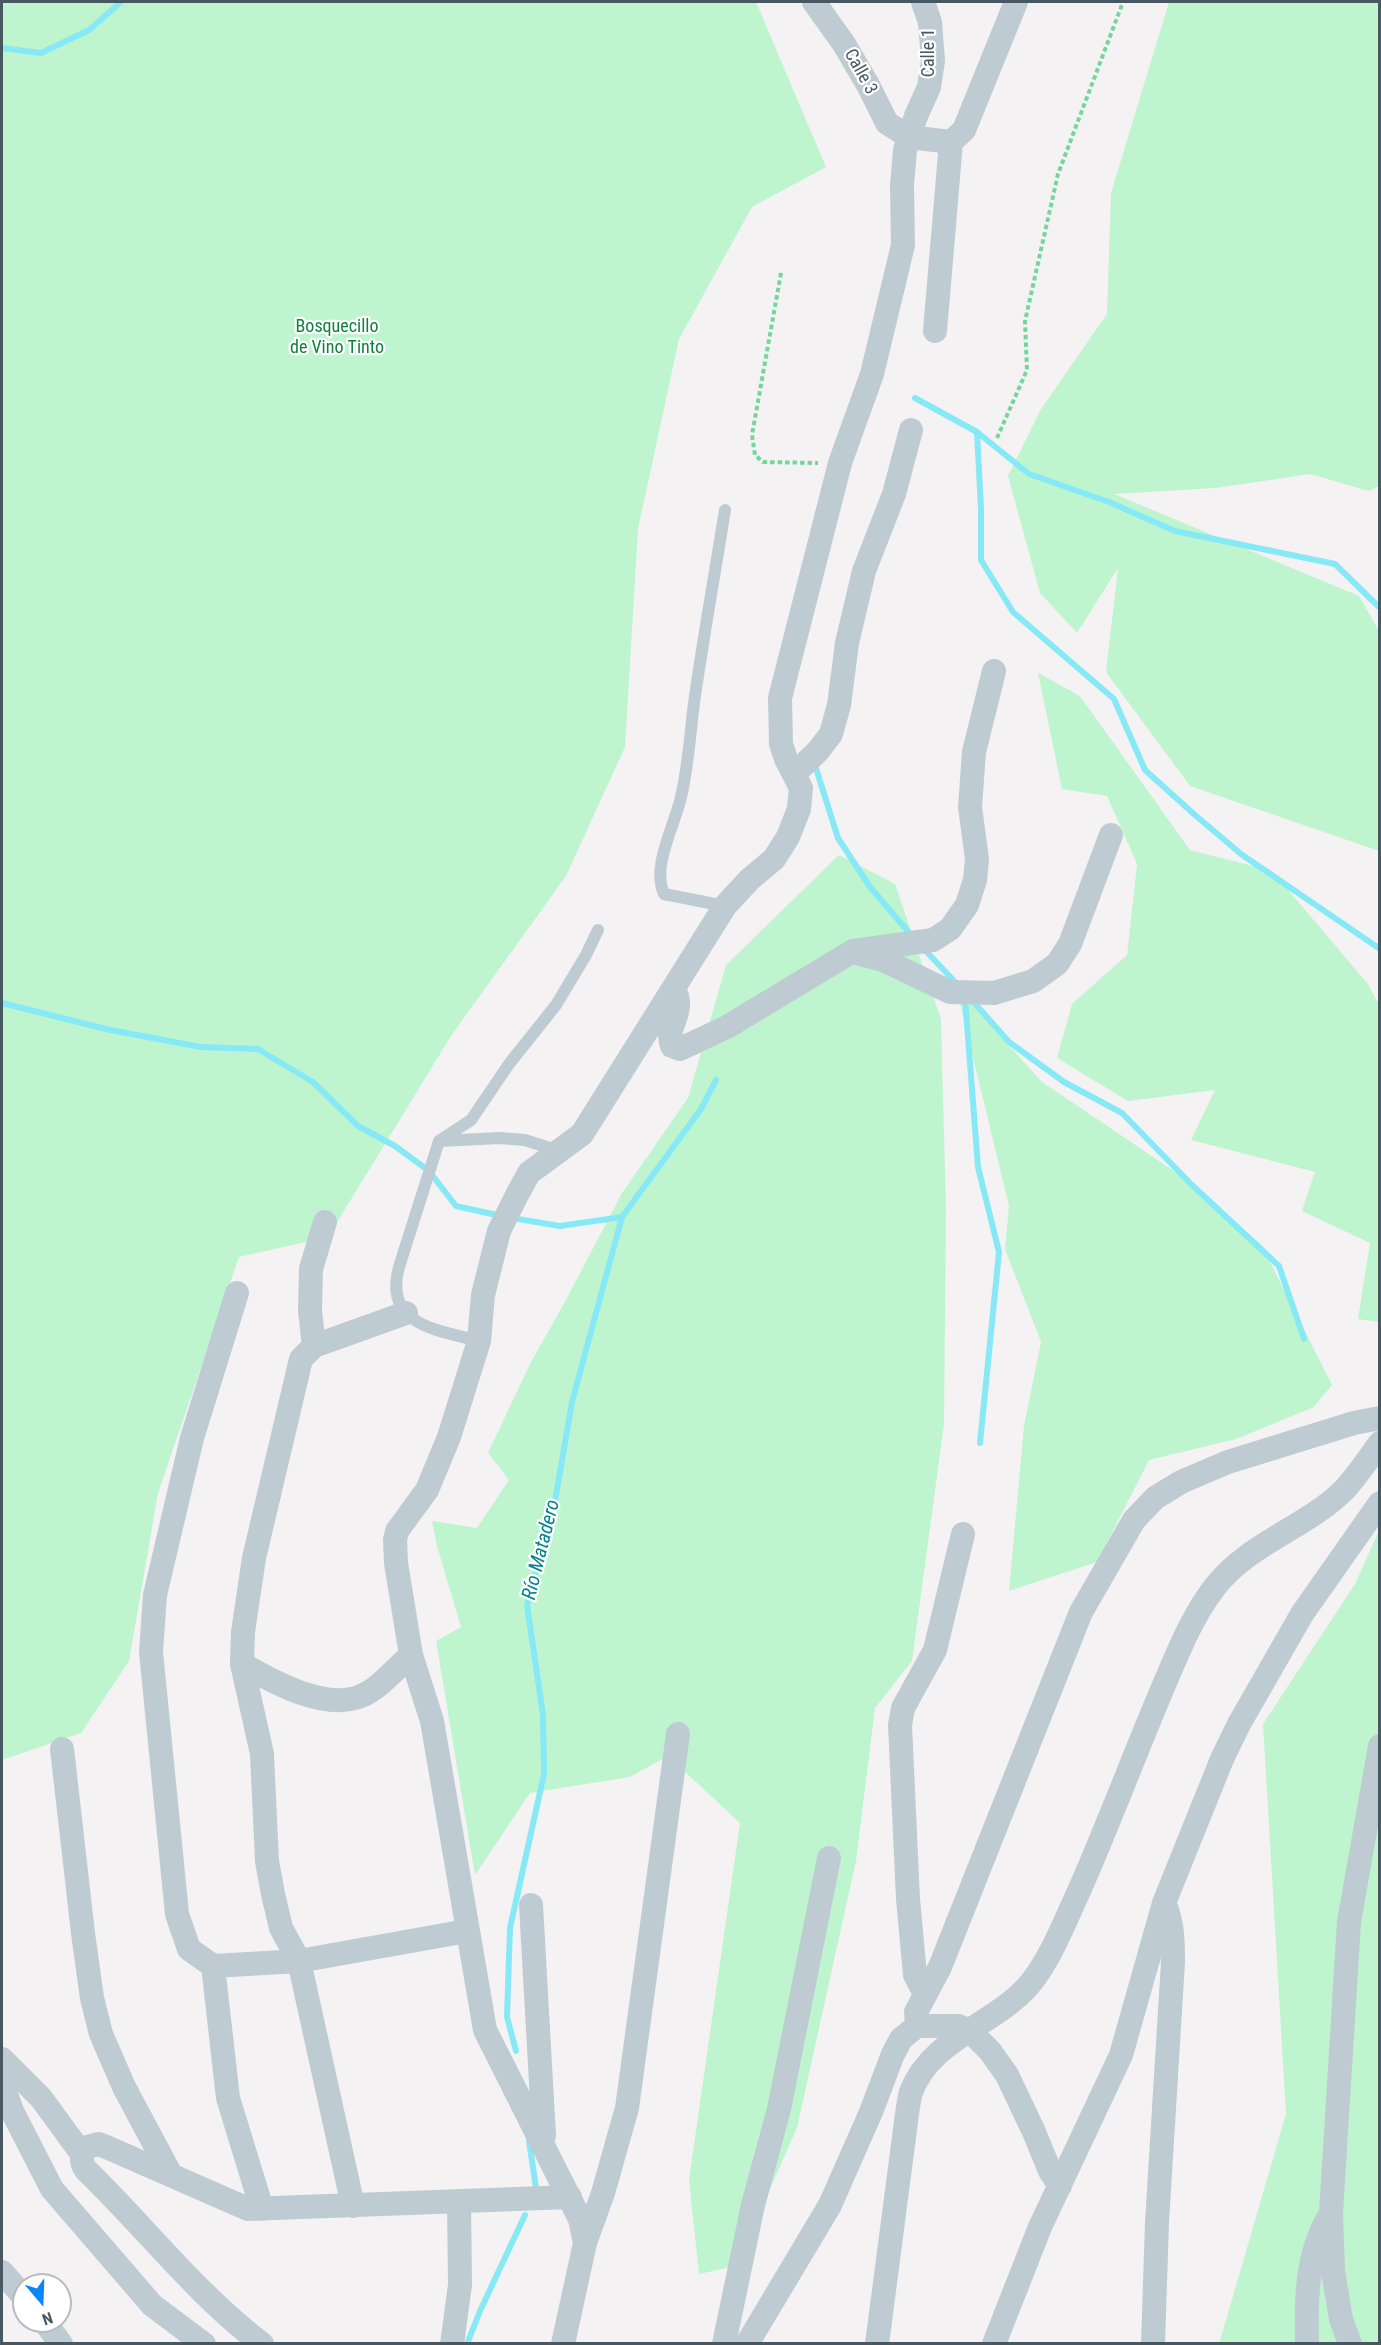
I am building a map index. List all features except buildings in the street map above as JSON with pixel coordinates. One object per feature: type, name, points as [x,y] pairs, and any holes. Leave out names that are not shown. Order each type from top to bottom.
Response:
[{"type":"street","name":"Calle 3","points":[[813,2],[848,51],[887,123],[909,137]]},
{"type":"street","name":"Calle 1","points":[[585,2243],[580,2219],[570,2197],[486,2030],[467,1932],[432,1721],[411,1655],[396,1563],[395,1540],[397,1531],[427,1490],[449,1437],[479,1341],[483,1295],[499,1231],[529,1173],[582,1134],[725,906],[750,879],[774,859],[788,837],[799,809],[801,788],[781,744],[780,698],[840,463],[872,374],[903,245],[902,185],[905,150],[929,87],[933,61],[930,22],[923,2]]},
{"type":"street","points":[[935,331],[951,142],[964,130],[1016,2]]},
{"type":"street","points":[[909,137],[951,142]]},
{"type":"street","points":[[795,773],[818,751],[831,734],[839,705],[847,643],[864,571],[894,494],[911,430]]},
{"type":"street","points":[[674,989],[680,1006],[669,1038],[672,1046],[680,1049],[728,1027],[850,952],[933,940],[950,929],[967,905],[975,880],[977,860],[970,807],[974,753],[994,670]]},
{"type":"street","points":[[850,952],[883,960],[950,992],[994,993],[1033,981],[1057,964],[1070,944],[1111,836]]},
{"type":"street","points":[[314,1346],[310,1311],[311,1269],[325,1222]]},
{"type":"street","points":[[237,1293],[192,1438],[155,1595],[151,1652],[177,1914],[189,1949],[213,1966],[299,1961],[467,1932]]},
{"type":"street","points":[[353,2206],[299,1961],[281,1928],[273,1894],[267,1861],[262,1754],[242,1664],[243,1632],[254,1558],[301,1359],[314,1346],[406,1313]]},
{"type":"street","points":[[916,2026],[916,2012],[940,1967],[1081,1612],[1134,1520],[1155,1498],[1190,1478],[1250,1455],[1354,1423],[1380,1418]]},
{"type":"street","points":[[878,2343],[911,2093],[930,2062],[969,2030],[1018,1997],[1050,1954],[1102,1839],[1128,1770],[1182,1644],[1215,1587],[1249,1556],[1322,1508],[1343,1490],[1380,1443]]},
{"type":"street","points":[[994,2343],[1040,2227],[1121,2055],[1164,1903],[1239,1724],[1302,1614],[1380,1503]]},
{"type":"street","points":[[925,1994],[915,1975],[908,1899],[900,1725],[903,1708],[935,1650],[963,1534]]},
{"type":"street","points":[[242,1664],[278,1685],[334,1701],[361,1696],[411,1655]]},
{"type":"street","points":[[563,2343],[585,2243],[603,2193],[627,2108],[678,1734]]},
{"type":"street","points":[[1350,2343],[1341,2319],[1333,2271],[1331,2213],[1349,1922],[1380,1746]]},
{"type":"street","points":[[62,1749],[82,1933],[92,1998],[101,2034],[124,2087],[171,2175]]},
{"type":"street","points":[[724,2343],[753,2205],[779,2109],[828,1858]]},
{"type":"street","points":[[1153,2343],[1157,2222],[1173,1962],[1171,1925],[1164,1903]]},
{"type":"street","points":[[531,1905],[545,2147]]},
{"type":"street","points":[[213,1966],[228,2098],[262,2209]]},
{"type":"street","points":[[747,2343],[830,2205],[871,2112],[892,2054],[901,2039],[916,2026],[958,2026],[969,2030],[999,2063],[1034,2132],[1050,2171],[1060,2186]]},
{"type":"street","points":[[2,2059],[41,2098],[82,2154],[83,2166],[86,2170],[118,2201],[202,2292],[239,2326],[262,2343]]},
{"type":"street","points":[[2,2083],[12,2111],[52,2189],[152,2305],[204,2343]]},
{"type":"street","points":[[82,2154],[87,2147],[98,2144],[248,2209],[570,2197]]},
{"type":"street","points":[[452,2343],[460,2285],[459,2201]]},
{"type":"street","points":[[1307,2343],[1307,2308],[1312,2261],[1317,2237],[1331,2213]]},
{"type":"street","points":[[2,2272],[12,2283]]},
{"type":"lane","points":[[725,510],[694,699],[681,799],[671,826],[659,878],[664,894],[725,906]]},
{"type":"lane","points":[[479,1341],[425,1328],[406,1313],[400,1305],[395,1281],[439,1141],[471,1120],[478,1112],[510,1064],[556,1005],[598,930]]},
{"type":"lane","points":[[439,1141],[500,1138],[525,1140],[561,1151]]},
{"type":"path","points":[[997,438],[1027,370],[1025,321],[1058,174],[1123,2]]},
{"type":"path","points":[[782,273],[752,435],[755,455],[763,462],[840,463]]},
{"type":"green space","name":"Bosquecillo de Vino Tinto","points":[[2,2],[756,2],[826,167],[752,207],[679,339],[638,529],[625,747],[566,876],[451,1036],[328,1237],[239,1257],[158,1493],[129,1661],[81,1733],[2,1760]]},
{"type":"green space","points":[[1169,2],[1379,2],[1379,486],[1369,491],[1310,474],[1216,488],[1114,494],[1359,596],[1379,631],[1379,851],[1190,786],[1106,672],[1118,568],[1077,633],[1040,593],[1008,476],[1041,409],[1107,314],[1111,193]]},
{"type":"green space","points":[[1038,673],[1080,696],[1190,850],[1272,871],[1368,984],[1379,1005],[1379,1322],[1358,1319],[1370,1243],[1302,1211],[1315,1172],[1191,1140],[1215,1090],[1128,1101],[1057,1058],[1072,1004],[1127,955],[1137,864],[1107,796],[1062,789]]},
{"type":"green space","points":[[839,855],[895,884],[941,1019],[946,1209],[944,1424],[912,1661],[875,1708],[856,1861],[797,2128],[736,2266],[699,2274],[689,2180],[740,1823],[668,1756],[630,1777],[530,1793],[475,1875],[436,1641],[461,1627],[432,1521],[477,1528],[509,1480],[488,1453],[530,1364],[622,1193],[688,1098],[726,965]]},
{"type":"green space","points":[[956,987],[1042,1082],[1171,1169],[1261,1244],[1332,1385],[1314,1407],[1236,1439],[1149,1460],[1097,1562],[1009,1591],[1024,1426],[1041,1342],[1005,1249],[1009,1206]]},
{"type":"green space","points":[[1379,1531],[1379,2343],[1219,2344],[1286,2114],[1263,1724],[1355,1584]]},
{"type":"waterway","name":"Río Matadero","points":[[2,48],[41,53],[89,30],[121,2]]},
{"type":"waterway","points":[[915,398],[977,432],[1029,474],[1109,502],[1175,531],[1335,564],[1380,608]]},
{"type":"waterway","points":[[977,432],[981,560],[1013,612],[1114,699],[1145,770],[1241,854],[1380,949]]},
{"type":"waterway","points":[[814,762],[838,838],[870,887],[912,936]]},
{"type":"waterway","points":[[923,948],[957,984]]},
{"type":"waterway","points":[[965,998],[978,1167],[999,1252],[980,1443]]},
{"type":"waterway","points":[[970,998],[1009,1042],[1064,1082],[1122,1113],[1192,1185],[1279,1266],[1304,1339]]},
{"type":"waterway","points":[[2,1003],[110,1030],[201,1047],[258,1049],[313,1082],[358,1126],[395,1146],[429,1171],[456,1206],[501,1216]]},
{"type":"waterway","name":"Río Matadero","points":[[516,2051],[507,2017],[510,1928],[544,1774],[543,1715],[527,1605],[554,1507],[572,1402],[622,1217],[701,1109],[716,1080]]},
{"type":"waterway","points":[[512,1218],[560,1226],[622,1217]]},
{"type":"waterway","name":"Río Matadero","points":[[529,2141],[536,2188]]},
{"type":"waterway","name":"Río Matadero","points":[[467,2344],[525,2215]]}]
